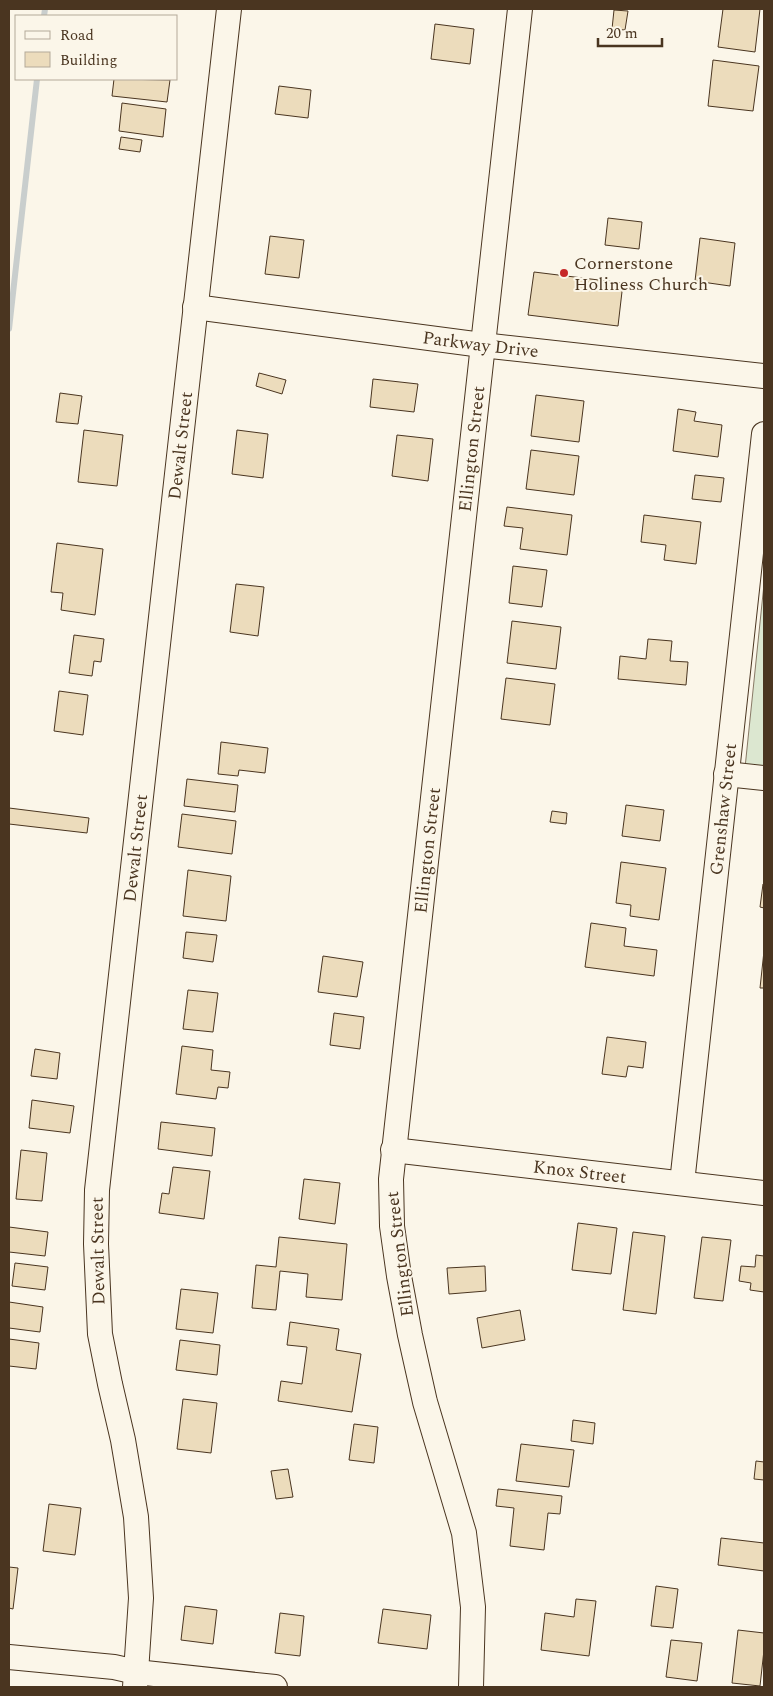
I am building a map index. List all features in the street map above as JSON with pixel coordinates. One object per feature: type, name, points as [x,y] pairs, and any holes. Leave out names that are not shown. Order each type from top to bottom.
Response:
[{"type":"street","name":"Dewalt Street","points":[[135,1679],[141,1598],[136,1517],[123,1440],[100,1334],[96,1244],[97,1190],[229,9]]},
{"type":"street","name":"Ellington Street","points":[[471,1687],[473,1607],[464,1533],[425,1402],[404,1305],[392,1226],[391,1179],[520,9]]},
{"type":"street","name":"Parkway Drive","points":[[196,307],[482,345],[764,376]]},
{"type":"street","name":"Grenshaw Street","points":[[682,1183],[726,774],[756,576],[764,434]]},
{"type":"street","points":[[726,774],[764,778]]},
{"type":"street","name":"Knox Street","points":[[393,1150],[764,1193]]},
{"type":"street","points":[[9,1657],[114,1667],[135,1679],[275,1687]]},
{"type":"green space","points":[[764,584],[764,770],[745,768]]},
{"type":"building","points":[[723,9],[760,9],[755,52],[718,47]]},
{"type":"building","points":[[614,10],[628,11],[625,30],[612,29]]},
{"type":"building","points":[[435,24],[474,29],[470,64],[431,59]]},
{"type":"building","points":[[713,60],[759,66],[753,111],[708,106]]},
{"type":"building","points":[[114,80],[170,80],[167,102],[112,96]]},
{"type":"building","points":[[279,86],[311,90],[308,118],[275,114]]},
{"type":"building","points":[[122,103],[166,109],[163,137],[119,131]]},
{"type":"building","points":[[121,137],[142,140],[140,152],[119,149]]},
{"type":"building","points":[[608,218],[642,222],[639,249],[605,245]]},
{"type":"building","points":[[270,236],[304,240],[299,278],[265,274]]},
{"type":"building","points":[[700,238],[735,243],[730,286],[695,281]]},
{"type":"building","points":[[534,272],[623,283],[618,326],[528,315]]},
{"type":"building","points":[[259,373],[286,380],[282,394],[256,386]]},
{"type":"building","points":[[373,379],[418,384],[414,412],[370,407]]},
{"type":"building","points":[[60,393],[82,396],[78,424],[56,422]]},
{"type":"building","points":[[536,395],[584,401],[579,442],[531,436]]},
{"type":"building","points":[[678,409],[696,412],[694,421],[722,425],[718,457],[673,451]]},
{"type":"building","points":[[84,430],[123,435],[117,486],[78,482]]},
{"type":"building","points":[[237,430],[268,434],[263,478],[232,474]]},
{"type":"building","points":[[397,435],[433,439],[428,481],[392,476]]},
{"type":"building","points":[[531,450],[579,456],[574,495],[526,489]]},
{"type":"building","points":[[695,475],[724,478],[721,502],[692,499]]},
{"type":"building","points":[[507,507],[572,515],[567,555],[520,549],[523,528],[504,526]]},
{"type":"building","points":[[644,515],[701,522],[696,564],[664,560],[666,545],[641,542]]},
{"type":"building","points":[[57,543],[103,549],[95,615],[61,610],[63,593],[51,592]]},
{"type":"building","points":[[513,566],[547,570],[542,607],[509,603]]},
{"type":"building","points":[[236,584],[264,587],[258,636],[230,632]]},
{"type":"building","points":[[512,621],[561,627],[556,669],[507,663]]},
{"type":"building","points":[[74,635],[104,639],[101,662],[94,661],[92,676],[69,673]]},
{"type":"building","points":[[648,639],[672,641],[670,661],[688,662],[686,685],[618,679],[620,656],[646,659]]},
{"type":"building","points":[[506,678],[555,684],[550,725],[501,719]]},
{"type":"building","points":[[59,691],[88,695],[83,735],[54,731]]},
{"type":"building","points":[[221,742],[268,748],[265,773],[239,770],[238,776],[218,774]]},
{"type":"building","points":[[187,779],[238,785],[235,812],[184,806]]},
{"type":"building","points":[[626,805],[664,810],[660,841],[622,836]]},
{"type":"building","points":[[9,808],[89,818],[87,833],[9,824]]},
{"type":"building","points":[[552,811],[567,813],[566,824],[550,822]]},
{"type":"building","points":[[182,814],[236,821],[232,854],[178,847]]},
{"type":"building","points":[[621,862],[666,868],[659,920],[630,916],[631,905],[616,903]]},
{"type":"building","points":[[188,870],[231,876],[226,921],[183,916]]},
{"type":"building","points":[[764,884],[764,908],[760,907]]},
{"type":"building","points":[[591,923],[626,928],[624,946],[657,950],[654,976],[585,967]]},
{"type":"building","points":[[186,932],[217,935],[213,962],[183,958]]},
{"type":"building","points":[[764,951],[764,988],[760,988]]},
{"type":"building","points":[[323,956],[363,962],[357,997],[318,992]]},
{"type":"building","points":[[188,990],[218,993],[213,1032],[183,1029]]},
{"type":"building","points":[[334,1013],[364,1017],[360,1049],[330,1045]]},
{"type":"building","points":[[607,1037],[646,1042],[643,1068],[628,1066],[626,1077],[602,1074]]},
{"type":"building","points":[[182,1046],[213,1050],[211,1070],[230,1072],[228,1088],[218,1087],[216,1099],[176,1094]]},
{"type":"building","points":[[35,1049],[60,1053],[57,1079],[31,1076]]},
{"type":"building","points":[[32,1100],[74,1106],[70,1133],[29,1128]]},
{"type":"building","points":[[161,1122],[215,1128],[212,1156],[158,1149]]},
{"type":"building","points":[[21,1150],[47,1153],[42,1201],[16,1199]]},
{"type":"building","points":[[173,1167],[210,1171],[204,1219],[159,1213],[162,1193],[169,1194]]},
{"type":"building","points":[[304,1179],[340,1183],[335,1224],[299,1219]]},
{"type":"building","points":[[578,1223],[617,1228],[611,1274],[572,1270]]},
{"type":"building","points":[[9,1227],[48,1232],[45,1256],[9,1252]]},
{"type":"building","points":[[633,1232],[665,1236],[656,1314],[623,1310]]},
{"type":"building","points":[[279,1237],[347,1244],[342,1300],[306,1297],[308,1274],[280,1271],[276,1310],[252,1308],[256,1265],[276,1267]]},
{"type":"building","points":[[702,1237],[731,1240],[723,1301],[694,1298]]},
{"type":"building","points":[[756,1255],[764,1256],[764,1292],[750,1290],[751,1283],[739,1281],[741,1266],[755,1267]]},
{"type":"building","points":[[15,1263],[48,1267],[45,1290],[12,1286]]},
{"type":"building","points":[[485,1266],[486,1291],[449,1294],[447,1268]]},
{"type":"building","points":[[181,1289],[218,1293],[213,1333],[176,1329]]},
{"type":"building","points":[[9,1302],[43,1307],[40,1332],[9,1328]]},
{"type":"building","points":[[520,1310],[525,1340],[482,1348],[477,1318]]},
{"type":"building","points":[[290,1322],[339,1329],[336,1350],[361,1354],[352,1412],[278,1401],[281,1381],[302,1384],[307,1347],[287,1345]]},
{"type":"building","points":[[9,1339],[39,1343],[36,1369],[9,1366]]},
{"type":"building","points":[[180,1340],[220,1345],[217,1375],[176,1370]]},
{"type":"building","points":[[183,1399],[217,1403],[211,1453],[177,1449]]},
{"type":"building","points":[[573,1420],[595,1423],[593,1444],[571,1441]]},
{"type":"building","points":[[354,1424],[378,1427],[374,1463],[349,1460]]},
{"type":"building","points":[[521,1444],[574,1450],[569,1487],[516,1481]]},
{"type":"building","points":[[756,1461],[764,1462],[764,1480],[754,1479]]},
{"type":"building","points":[[288,1469],[293,1497],[276,1499],[271,1471]]},
{"type":"building","points":[[498,1489],[562,1496],[560,1514],[548,1513],[544,1550],[510,1546],[514,1508],[496,1506]]},
{"type":"building","points":[[49,1504],[81,1508],[75,1555],[43,1551]]},
{"type":"building","points":[[721,1538],[764,1543],[764,1571],[718,1565]]},
{"type":"building","points":[[9,1567],[18,1568],[13,1609],[9,1608]]},
{"type":"building","points":[[656,1586],[678,1589],[673,1628],[651,1626]]},
{"type":"building","points":[[576,1599],[596,1601],[589,1656],[541,1650],[545,1613],[574,1617]]},
{"type":"building","points":[[185,1606],[217,1610],[213,1644],[181,1640]]},
{"type":"building","points":[[383,1609],[431,1615],[427,1649],[378,1643]]},
{"type":"building","points":[[280,1613],[304,1616],[300,1656],[275,1653]]},
{"type":"building","points":[[738,1630],[764,1633],[760,1686],[732,1683]]},
{"type":"building","points":[[671,1640],[702,1643],[697,1681],[666,1677]]},
{"type":"waterway","points":[[44,15],[45,9]]},
{"type":"waterway","points":[[9,329],[37,80]]},
{"type":"place","name":"Cornerstone Holiness Church","points":[[564,273]]}]
